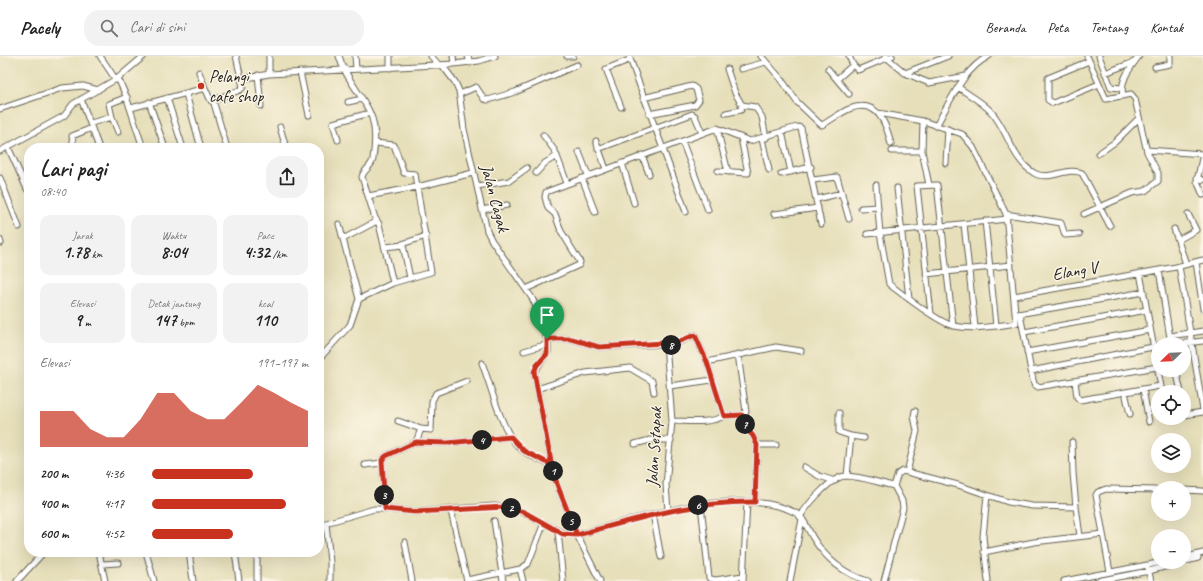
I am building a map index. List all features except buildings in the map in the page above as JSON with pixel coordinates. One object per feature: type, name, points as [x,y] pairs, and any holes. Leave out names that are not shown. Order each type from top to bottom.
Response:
[{"type":"street","points":[[100,56],[117,79],[127,98],[142,143]]},
{"type":"street","points":[[199,72],[210,101],[242,89],[236,56]]},
{"type":"street","points":[[269,56],[269,74]]},
{"type":"street","points":[[339,56],[343,70],[370,113],[375,143],[372,163],[362,175],[385,247],[393,283]]},
{"type":"street","points":[[355,56],[356,69]]},
{"type":"street","points":[[390,56],[390,68]]},
{"type":"street","name":"Jalan Cagak","points":[[431,56],[455,82],[460,94],[461,111],[473,173],[482,210],[492,241],[526,289],[538,311],[548,341]]},
{"type":"street","points":[[453,56],[454,64]]},
{"type":"street","points":[[468,56],[470,63]]},
{"type":"street","points":[[241,79],[269,74],[470,63],[495,56]]},
{"type":"street","points":[[567,56],[573,56]]},
{"type":"street","points":[[761,56],[781,79],[797,102],[818,123],[822,125],[848,109],[857,106],[867,107],[884,118],[892,144]]},
{"type":"street","points":[[849,56],[856,69],[860,70],[888,57],[905,73],[924,82],[933,83],[966,76]]},
{"type":"street","points":[[905,73],[948,56]]},
{"type":"street","points":[[936,126],[958,87],[966,76],[976,63],[989,56]]},
{"type":"street","points":[[1099,56],[1111,86],[1121,88]]},
{"type":"street","points":[[1123,96],[1121,88],[1134,62],[1139,56]]},
{"type":"street","points":[[1155,67],[1170,64],[1170,56]]},
{"type":"street","points":[[0,151],[64,116],[73,104],[117,79],[140,57]]},
{"type":"street","points":[[621,107],[606,69],[629,58],[686,212]]},
{"type":"street","points":[[1084,214],[1098,206],[1132,192],[1145,191],[1156,184],[1159,178],[1147,150],[1134,97],[1130,94],[1106,99],[1088,59],[1048,78],[1048,100],[1053,103],[1099,84]]},
{"type":"street","points":[[741,69],[766,62]]},
{"type":"street","points":[[1105,73],[1134,62]]},
{"type":"street","points":[[837,79],[853,65]]},
{"type":"street","points":[[460,94],[476,87],[484,100],[488,100],[515,92],[576,66]]},
{"type":"street","points":[[727,69],[735,93],[742,105]]},
{"type":"street","points":[[828,70],[849,94]]},
{"type":"street","points":[[300,72],[309,115]]},
{"type":"street","points":[[258,75],[261,106]]},
{"type":"street","points":[[0,109],[62,88],[83,86],[98,90]]},
{"type":"street","points":[[643,98],[692,86],[696,89],[699,100],[695,105],[649,114]]},
{"type":"street","points":[[958,87],[996,117],[1015,153],[1027,168],[1042,176],[1079,172],[1084,175],[1098,206],[1110,226]]},
{"type":"street","points":[[131,108],[204,88]]},
{"type":"street","points":[[186,94],[201,143]]},
{"type":"street","points":[[118,132],[109,104],[127,98]]},
{"type":"street","points":[[167,98],[181,143]]},
{"type":"street","points":[[81,99],[97,143]]},
{"type":"street","points":[[348,102],[362,99]]},
{"type":"street","points":[[213,100],[226,143]]},
{"type":"street","points":[[149,102],[163,143]]},
{"type":"street","points":[[726,113],[741,110],[742,105]]},
{"type":"street","points":[[742,105],[755,107],[762,117],[769,170]]},
{"type":"street","points":[[338,140],[333,123],[370,113]]},
{"type":"street","points":[[878,113],[923,121],[962,134],[968,139],[1006,216],[1014,296],[1024,332],[1031,371],[1037,387],[1151,368]]},
{"type":"street","points":[[598,149],[692,114],[695,116],[702,133]]},
{"type":"street","points":[[73,143],[72,136],[112,117]]},
{"type":"street","points":[[1098,154],[1115,142],[1139,118]]},
{"type":"street","points":[[923,121],[922,151],[929,185]]},
{"type":"street","points":[[280,127],[285,143]]},
{"type":"street","points":[[526,289],[579,265],[580,262],[562,231],[556,214],[548,208],[545,197],[548,190],[717,128],[750,141],[797,127],[801,128],[811,167],[822,224]]},
{"type":"street","points":[[717,128],[728,172]]},
{"type":"street","points":[[946,163],[948,130]]},
{"type":"street","points":[[782,132],[791,172]]},
{"type":"street","points":[[543,135],[557,156],[567,183]]},
{"type":"street","points":[[718,171],[748,173],[741,138]]},
{"type":"street","points":[[596,141],[606,169]]},
{"type":"street","points":[[682,141],[708,210]]},
{"type":"street","points":[[359,299],[393,283],[431,272],[415,174],[404,173],[394,145],[375,143]]},
{"type":"street","points":[[8,147],[24,182]]},
{"type":"street","points":[[1147,150],[1203,154],[1197,178],[1197,185],[1203,195]]},
{"type":"street","points":[[892,151],[922,151]]},
{"type":"street","points":[[579,152],[588,175]]},
{"type":"street","points":[[642,155],[649,174]]},
{"type":"street","points":[[536,173],[545,164],[557,156]]},
{"type":"street","points":[[622,163],[634,203]]},
{"type":"street","points":[[781,174],[811,167]]},
{"type":"street","points":[[477,186],[509,181],[527,168]]},
{"type":"street","points":[[368,196],[417,187],[473,173]]},
{"type":"street","points":[[813,180],[838,177],[849,219]]},
{"type":"street","points":[[0,178],[19,227]]},
{"type":"street","points":[[582,178],[595,212]]},
{"type":"street","points":[[1197,178],[1203,180]]},
{"type":"street","points":[[876,185],[880,233],[887,281],[909,299],[931,314],[953,326],[975,327],[1016,323],[1018,314]]},
{"type":"street","points":[[931,314],[917,186],[937,185],[943,226],[953,326]]},
{"type":"street","points":[[897,188],[909,299]]},
{"type":"street","points":[[817,199],[842,193]]},
{"type":"street","points":[[482,210],[507,205]]},
{"type":"street","points":[[861,208],[878,207]]},
{"type":"street","points":[[774,214],[818,208]]},
{"type":"street","points":[[1178,240],[1196,230],[1188,214]]},
{"type":"street","points":[[867,234],[964,224],[1006,216],[1061,223],[1065,235],[1079,234]]},
{"type":"street","points":[[343,238],[377,221]]},
{"type":"street","points":[[985,221],[996,325]]},
{"type":"street","points":[[324,354],[350,325],[359,299],[339,224]]},
{"type":"street","points":[[964,224],[975,327]]},
{"type":"street","points":[[1174,229],[1186,264]]},
{"type":"street","points":[[385,247],[402,244],[426,236]]},
{"type":"street","points":[[402,244],[404,246],[410,278]]},
{"type":"street","name":"Elang V","points":[[1014,296],[1159,270],[1203,260]]},
{"type":"street","points":[[1196,262],[1203,309]]},
{"type":"street","points":[[926,274],[1011,265]]},
{"type":"street","points":[[1179,266],[1190,337]]},
{"type":"street","points":[[1159,270],[1170,336],[1203,331]]},
{"type":"street","points":[[1140,273],[1152,337]]},
{"type":"street","points":[[1018,314],[1144,292]]},
{"type":"street","points":[[1024,332],[1147,310]]},
{"type":"street","points":[[1027,352],[1150,330]]},
{"type":"street","points":[[524,351],[548,341],[572,339],[599,347],[664,343],[667,346],[695,335],[707,362],[724,416]]},
{"type":"street","points":[[548,341],[547,356],[534,370],[552,465],[557,484],[577,535],[600,581]]},
{"type":"street","points":[[1191,414],[1203,411],[1191,342],[1203,341]]},
{"type":"street","name":"Jalan Setapak","points":[[667,346],[672,421],[666,485],[668,510]]},
{"type":"street","points":[[707,362],[738,354],[776,347],[801,351]]},
{"type":"street","points":[[1031,371],[1151,348]]},
{"type":"street","points":[[672,421],[709,420],[724,416],[742,415],[746,412],[738,354]]},
{"type":"street","points":[[482,364],[511,437],[524,451],[552,465]]},
{"type":"street","points":[[537,389],[585,373],[630,368],[652,381],[654,392]]},
{"type":"street","name":"Jalan Setapak","points":[[670,386],[712,380]]},
{"type":"street","points":[[398,421],[421,429],[432,429],[433,396],[467,381]]},
{"type":"street","points":[[1075,381],[1079,399],[1151,388]]},
{"type":"street","points":[[1143,389],[1149,422]]},
{"type":"street","points":[[1125,392],[1130,414]]},
{"type":"street","points":[[907,472],[917,431],[914,416],[915,411]]},
{"type":"street","points":[[840,413],[839,432],[864,438]]},
{"type":"street","points":[[742,415],[746,428],[753,436],[757,445],[755,502]]},
{"type":"street","points":[[416,442],[421,429]]},
{"type":"street","points":[[847,476],[851,436]]},
{"type":"street","points":[[385,509],[382,460],[386,456],[416,442],[447,443],[511,437]]},
{"type":"street","points":[[635,444],[650,440],[671,440]]},
{"type":"street","points":[[1072,442],[1073,473],[1080,536]]},
{"type":"street","points":[[757,445],[776,445]]},
{"type":"street","points":[[365,465],[382,463]]},
{"type":"street","points":[[804,467],[819,476],[835,481]]},
{"type":"street","points":[[884,581],[903,508],[901,499],[894,486],[899,473],[907,472],[958,485],[1008,502],[1032,506],[1076,507]]},
{"type":"street","points":[[790,581],[801,518],[814,498],[835,481],[847,476],[894,486]]},
{"type":"street","points":[[1110,572],[1096,500],[1098,492],[1106,489],[1151,490]]},
{"type":"street","points":[[1191,490],[1203,491]]},
{"type":"street","points":[[987,495],[984,522],[984,552],[988,581]]},
{"type":"street","points":[[702,505],[709,578],[715,580],[743,579],[747,502]]},
{"type":"street","points":[[330,581],[330,562],[326,524],[365,511],[385,509],[415,512],[451,511],[485,507],[505,507],[524,512],[563,534],[577,535],[668,510],[702,505],[755,502],[791,511],[801,518],[817,544],[830,560],[847,572],[868,581]]},
{"type":"street","points":[[451,511],[467,580],[520,569],[528,564],[544,523]]},
{"type":"street","points":[[653,514],[662,557]]},
{"type":"street","points":[[494,521],[503,581]]},
{"type":"street","points":[[558,531],[563,581]]},
{"type":"street","points":[[984,552],[1080,536],[1103,534]]},
{"type":"street","points":[[406,542],[412,581]]},
{"type":"street","points":[[1191,556],[1203,553]]},
{"type":"street","points":[[17,581],[39,557]]},
{"type":"street","points":[[101,557],[105,581]]},
{"type":"street","points":[[147,557],[154,581]]},
{"type":"street","points":[[190,557],[193,581]]},
{"type":"street","points":[[236,557],[239,581]]},
{"type":"street","points":[[257,557],[257,581]]},
{"type":"street","points":[[1097,581],[1149,571],[1198,558]]},
{"type":"street","points":[[102,564],[118,562]]},
{"type":"street","points":[[1068,581],[1151,564]]},
{"type":"street","points":[[1148,565],[1151,581]]},
{"type":"street","points":[[520,569],[523,581]]},
{"type":"place","name":"Pelangi cafe shop","points":[[201,86]]},
{"type":"route","points":[[547,339],[547,356],[537,365],[534,372],[536,379],[538,394],[552,465],[554,477],[577,535],[563,534],[514,508],[494,506],[451,511],[415,512],[385,509],[382,460],[386,456],[392,455],[416,442],[447,443],[474,440],[495,440],[511,437],[524,451],[536,459],[552,465],[554,477],[557,484],[577,535],[668,510],[702,505],[755,502],[758,458],[756,441],[746,428],[742,415],[724,416],[707,362],[695,335],[667,346],[664,343],[625,347],[599,347],[592,346],[578,340],[566,338],[547,339]]}]
